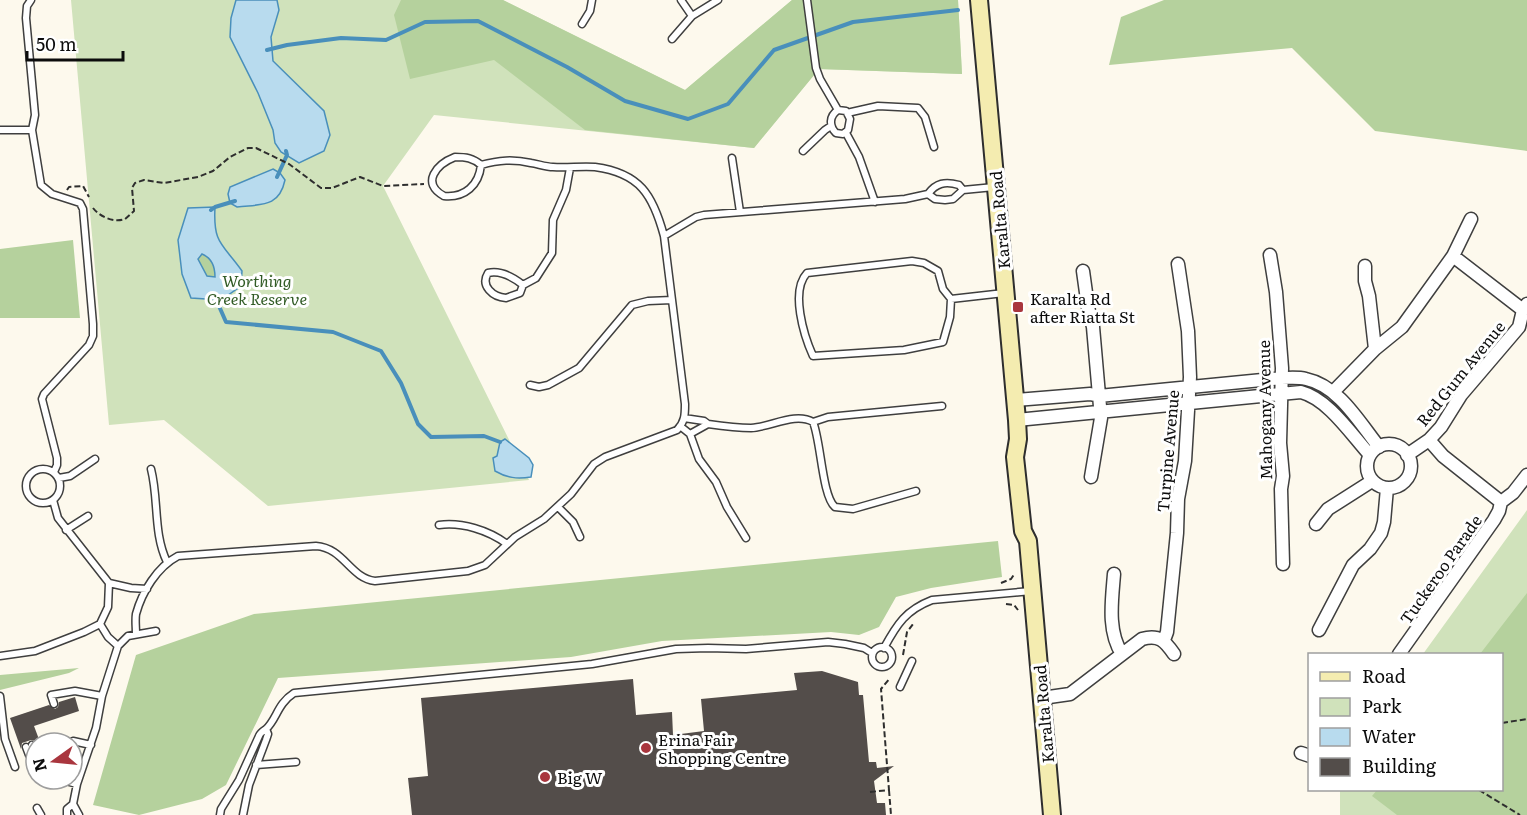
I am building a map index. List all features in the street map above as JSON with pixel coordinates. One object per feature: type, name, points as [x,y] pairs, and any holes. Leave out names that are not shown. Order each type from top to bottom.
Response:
[{"type":"street","name":"Karalta Road","points":[[979,0],[1017,420],[1018,439],[1015,457],[1023,531],[1028,541],[1052,815]]},
{"type":"street","points":[[1333,392],[1375,349],[1402,327],[1453,256],[1471,219]]},
{"type":"street","name":"Mahogany Avenue","points":[[1270,255],[1276,292],[1282,378],[1280,443],[1283,476],[1281,489],[1283,564]]},
{"type":"street","points":[[1453,256],[1525,307]]},
{"type":"street","name":"Turpine Avenue","points":[[1164,640],[1167,632],[1178,533],[1178,499],[1185,461],[1190,402],[1188,330],[1178,264]]},
{"type":"street","points":[[1365,267],[1375,349]]},
{"type":"street","points":[[1083,271],[1093,327],[1101,410],[1091,477]]},
{"type":"street","name":"Red Gum Avenue","points":[[1407,454],[1429,440],[1441,427],[1461,395],[1519,327],[1525,307]]},
{"type":"street","points":[[1015,400],[1090,394],[1100,396],[1282,378],[1304,378],[1333,392],[1379,447]]},
{"type":"street","points":[[1017,420],[1301,392],[1311,394],[1325,405],[1370,455]]},
{"type":"street","points":[[1429,440],[1443,456],[1501,502]]},
{"type":"street","points":[[1395,445],[1407,454],[1410,472],[1405,481],[1398,486],[1387,488],[1372,481],[1367,468],[1370,455],[1379,447],[1395,445]]},
{"type":"street","name":"Tuckeroo Parade","points":[[1400,653],[1494,520],[1501,502],[1513,493],[1527,475]]},
{"type":"street","points":[[1316,524],[1328,509],[1372,481]]},
{"type":"street","points":[[1319,630],[1353,566],[1370,549],[1381,533],[1387,488]]},
{"type":"street","points":[[1114,574],[1113,631],[1122,654]]},
{"type":"street","points":[[1042,698],[1070,694],[1142,639],[1157,637],[1164,640],[1174,654]]},
{"type":"lane","points":[[31,0],[27,6],[26,18],[35,115],[32,130],[41,185],[52,194],[80,203],[83,209],[93,324],[93,336],[89,345],[42,399],[57,458],[54,472]]},
{"type":"lane","points":[[582,24],[590,11],[592,0]]},
{"type":"lane","points":[[681,0],[692,16]]},
{"type":"lane","points":[[672,39],[692,16],[718,0]]},
{"type":"lane","points":[[806,3],[820,79],[838,110]]},
{"type":"lane","points":[[847,113],[878,106],[918,108],[925,117],[934,147]]},
{"type":"lane","points":[[838,110],[844,110],[847,113],[850,123],[846,133],[838,134],[831,126],[832,115],[838,110]]},
{"type":"lane","points":[[803,151],[831,126]]},
{"type":"lane","points":[[0,130],[32,130]]},
{"type":"lane","points":[[846,133],[859,157],[875,202]]},
{"type":"lane","points":[[455,157],[465,157],[481,165],[477,183],[472,188],[459,194],[444,196],[438,193],[433,183],[434,172],[445,161],[455,157]]},
{"type":"lane","points":[[732,158],[740,212]]},
{"type":"lane","points":[[136,633],[136,615],[147,589],[167,562],[178,556],[327,547],[338,553],[368,580],[458,573],[480,568],[507,544],[558,507],[594,464],[605,457],[677,430],[680,426],[684,418],[685,404],[664,236],[651,199],[636,182],[626,176],[596,167],[550,167],[512,160],[499,160],[481,165]]},
{"type":"lane","points":[[523,285],[508,275],[497,272],[488,273],[484,279],[492,294],[506,298],[520,293],[523,285],[536,278],[552,253],[553,220],[566,190],[570,168]]},
{"type":"lane","points":[[664,236],[696,217],[722,213],[916,198],[928,194],[942,183],[959,185],[963,190]]},
{"type":"lane","points":[[928,194],[935,199],[945,200],[953,199],[963,190],[996,187]]},
{"type":"lane","points":[[912,261],[924,263],[938,271],[944,289],[951,299],[952,308],[946,333],[943,342],[937,345],[818,357],[813,356],[804,330],[799,292],[807,273],[912,261]]},
{"type":"lane","points":[[951,299],[1005,293]]},
{"type":"lane","points":[[530,385],[539,387],[548,385],[585,363],[632,305],[648,301],[672,300]]},
{"type":"lane","points":[[813,422],[828,417],[942,406]]},
{"type":"lane","points":[[684,418],[704,421],[708,424],[751,428],[773,425],[795,418],[806,418],[813,422],[820,443],[829,498],[835,507],[853,509],[916,491]]},
{"type":"lane","points":[[690,434],[708,424]]},
{"type":"lane","points":[[680,426],[690,434],[699,459],[716,482],[727,507],[746,538]]},
{"type":"lane","points":[[59,478],[70,476],[94,459]]},
{"type":"lane","points":[[40,469],[54,472],[59,478],[60,486],[53,500],[46,503],[32,498],[26,485],[33,472],[40,469]]},
{"type":"lane","points":[[151,469],[157,499],[160,543],[167,562]]},
{"type":"lane","points":[[0,656],[34,651],[84,632],[100,624],[108,607],[109,583],[66,530],[58,518],[53,500]]},
{"type":"lane","points":[[558,507],[573,522],[580,537]]},
{"type":"lane","points":[[66,530],[87,516]]},
{"type":"lane","points":[[439,525],[461,524],[507,544]]},
{"type":"lane","points":[[109,583],[147,589]]},
{"type":"lane","points":[[884,648],[893,631],[908,613],[925,602],[946,598],[1032,591]]},
{"type":"lane","points":[[100,624],[108,637],[118,646]]},
{"type":"lane","points":[[84,764],[118,646],[128,636],[156,631]]},
{"type":"lane","points":[[220,815],[262,731],[266,729],[284,701],[294,693],[592,664],[676,649],[746,649],[828,642],[864,648],[872,653],[874,662],[879,666],[885,666],[890,662],[889,650],[878,647],[872,653]]},
{"type":"lane","points":[[900,687],[912,661]]},
{"type":"lane","points":[[54,704],[51,695],[75,691],[102,696]]},
{"type":"lane","points":[[0,696],[5,739],[15,767]]},
{"type":"lane","points":[[243,815],[246,796],[266,740],[266,729]]},
{"type":"lane","points":[[84,744],[91,745]]},
{"type":"lane","points":[[256,765],[296,762]]},
{"type":"lane","points":[[67,815],[67,809],[72,804],[75,791]]},
{"type":"lane","points":[[72,804],[79,815]]},
{"type":"path","points":[[61,197],[69,187],[83,186],[96,212],[110,220],[120,221],[129,217],[134,211],[133,186],[139,181],[164,183],[198,177],[213,171],[230,157],[248,148],[256,148],[290,164],[315,185],[327,189],[360,177],[383,186],[433,183]]},
{"type":"path","points":[[995,584],[1008,581],[1016,570]]},
{"type":"path","points":[[903,655],[906,649],[907,632],[914,622]]},
{"type":"path","points":[[890,678],[881,689],[891,815]]},
{"type":"path","points":[[1503,723],[1527,719]]},
{"type":"path","points":[[870,792],[889,790]]},
{"type":"path","points":[[1482,791],[1520,815]]},
{"type":"green space","name":"Worthing Creek Reserve","points":[[71,0],[503,0],[685,90],[792,0],[958,0],[962,74],[819,69],[754,148],[434,115],[383,186],[529,480],[268,506],[164,420],[109,425]]},
{"type":"green space","points":[[401,0],[503,0],[685,90],[792,0],[958,0],[962,74],[819,69],[754,148],[585,130],[494,60],[410,79],[394,15]]},
{"type":"green space","points":[[1164,0],[1527,0],[1527,151],[1375,131],[1292,48],[1109,65],[1121,17]]},
{"type":"green space","points":[[73,240],[80,318],[0,318],[0,249]]},
{"type":"green space","points":[[202,254],[213,264],[215,277],[207,277],[198,259]]},
{"type":"green space","points":[[1527,510],[1527,815],[1340,815],[1340,791],[1503,791],[1503,653],[1424,653]]},
{"type":"green space","points":[[998,541],[1002,577],[931,588],[896,597],[879,627],[859,635],[831,632],[662,641],[571,657],[278,678],[226,785],[202,799],[139,815],[93,805],[136,655],[254,614]]},
{"type":"green space","points":[[1527,593],[1527,815],[1397,815],[1372,796],[1376,791],[1503,791],[1503,653],[1481,653]]},
{"type":"green space","points":[[79,668],[69,673],[0,690],[0,675]]},
{"type":"water","points":[[236,0],[277,0],[279,10],[271,37],[273,61],[324,111],[330,135],[324,151],[299,163],[281,152],[275,143],[273,130],[258,93],[230,37],[231,18]]},
{"type":"water","points":[[273,169],[285,180],[274,200],[261,205],[237,207],[230,203],[228,194],[230,187]]},
{"type":"water","points":[[215,207],[217,236],[242,271],[241,286],[221,300],[191,298],[182,274],[178,240],[188,208]],"holes":[[[202,254],[212,263],[215,277],[207,276],[198,259]]]},
{"type":"water","points":[[505,439],[529,458],[533,465],[531,477],[512,477],[495,471],[493,458],[497,456],[500,442]]},
{"type":"building","name":"Erina Fair Shopping Centre","points":[[822,671],[858,682],[859,695],[863,695],[869,762],[876,762],[877,768],[894,766],[874,781],[877,803],[885,803],[886,815],[412,815],[408,778],[428,776],[421,698],[633,679],[636,715],[672,712],[673,735],[704,731],[701,699],[797,690],[794,673]]},
{"type":"building","points":[[75,697],[79,711],[34,726],[36,731],[24,731],[24,742],[21,749],[10,718],[49,705],[55,709],[59,702]]},
{"type":"waterway","points":[[267,50],[341,38],[386,40],[425,22],[478,21],[567,67],[625,101],[688,119],[728,104],[774,50],[853,22],[958,10]]},
{"type":"waterway","points":[[277,177],[287,155],[286,151]]},
{"type":"waterway","points":[[211,210],[235,201]]},
{"type":"waterway","points":[[215,297],[226,322],[333,332],[381,351],[401,383],[418,424],[431,437],[484,436],[500,442]]},
{"type":"place","name":"Karalta Rd after Riatta St","points":[[1018,307]]},
{"type":"place","name":"Erina Fair Shopping Centre","points":[[646,748]]},
{"type":"place","name":"Big W","points":[[545,777]]}]
